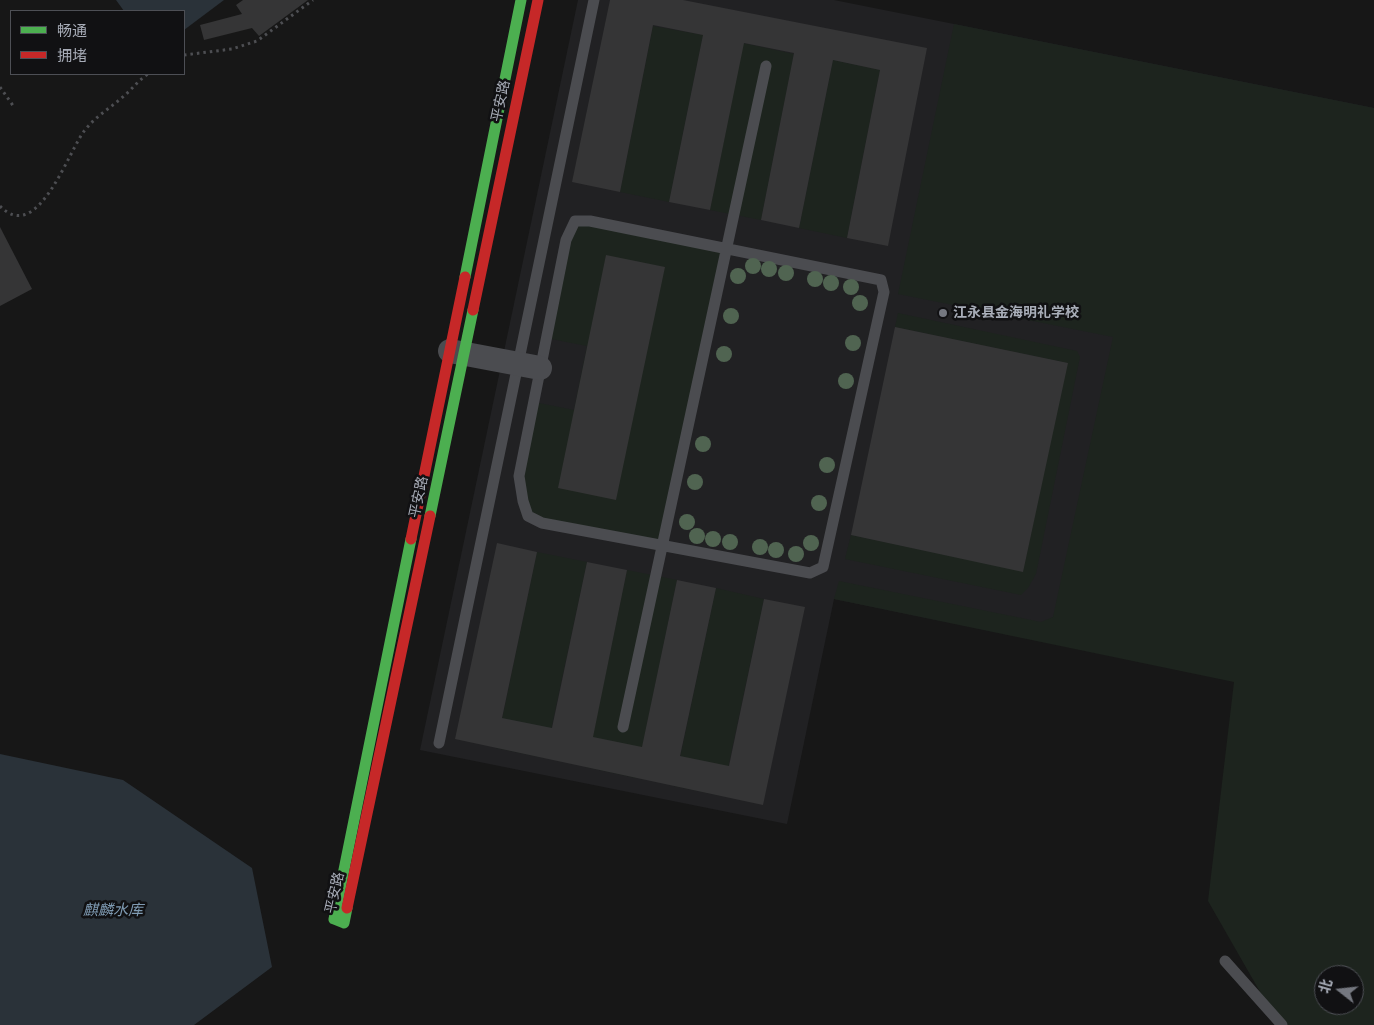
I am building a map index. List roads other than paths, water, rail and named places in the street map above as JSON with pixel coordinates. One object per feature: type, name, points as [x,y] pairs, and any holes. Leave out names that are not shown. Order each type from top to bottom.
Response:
[{"type":"street","name":"平安路","points":[[521,0],[457,353],[344,923],[334,919],[457,353],[538,0]]},
{"type":"street","points":[[457,353],[529,366]]},
{"type":"lane","points":[[439,743],[529,366],[566,240],[575,221],[590,221],[881,280],[884,292],[883,298],[823,567],[810,573],[542,524],[528,516],[523,501],[519,476],[529,366],[594,0]]},
{"type":"lane","points":[[623,727],[766,66]]},
{"type":"lane","points":[[1226,961],[1282,1025]]},
{"type":"water","points":[[116,0],[224,0],[185,29],[185,10],[123,10]]},
{"type":"water","name":"麒麟水库","points":[[0,754],[123,780],[252,868],[272,967],[194,1025],[0,1025]]},
{"type":"place","name":"江永县金海明礼学校","points":[[943,313]]}]
